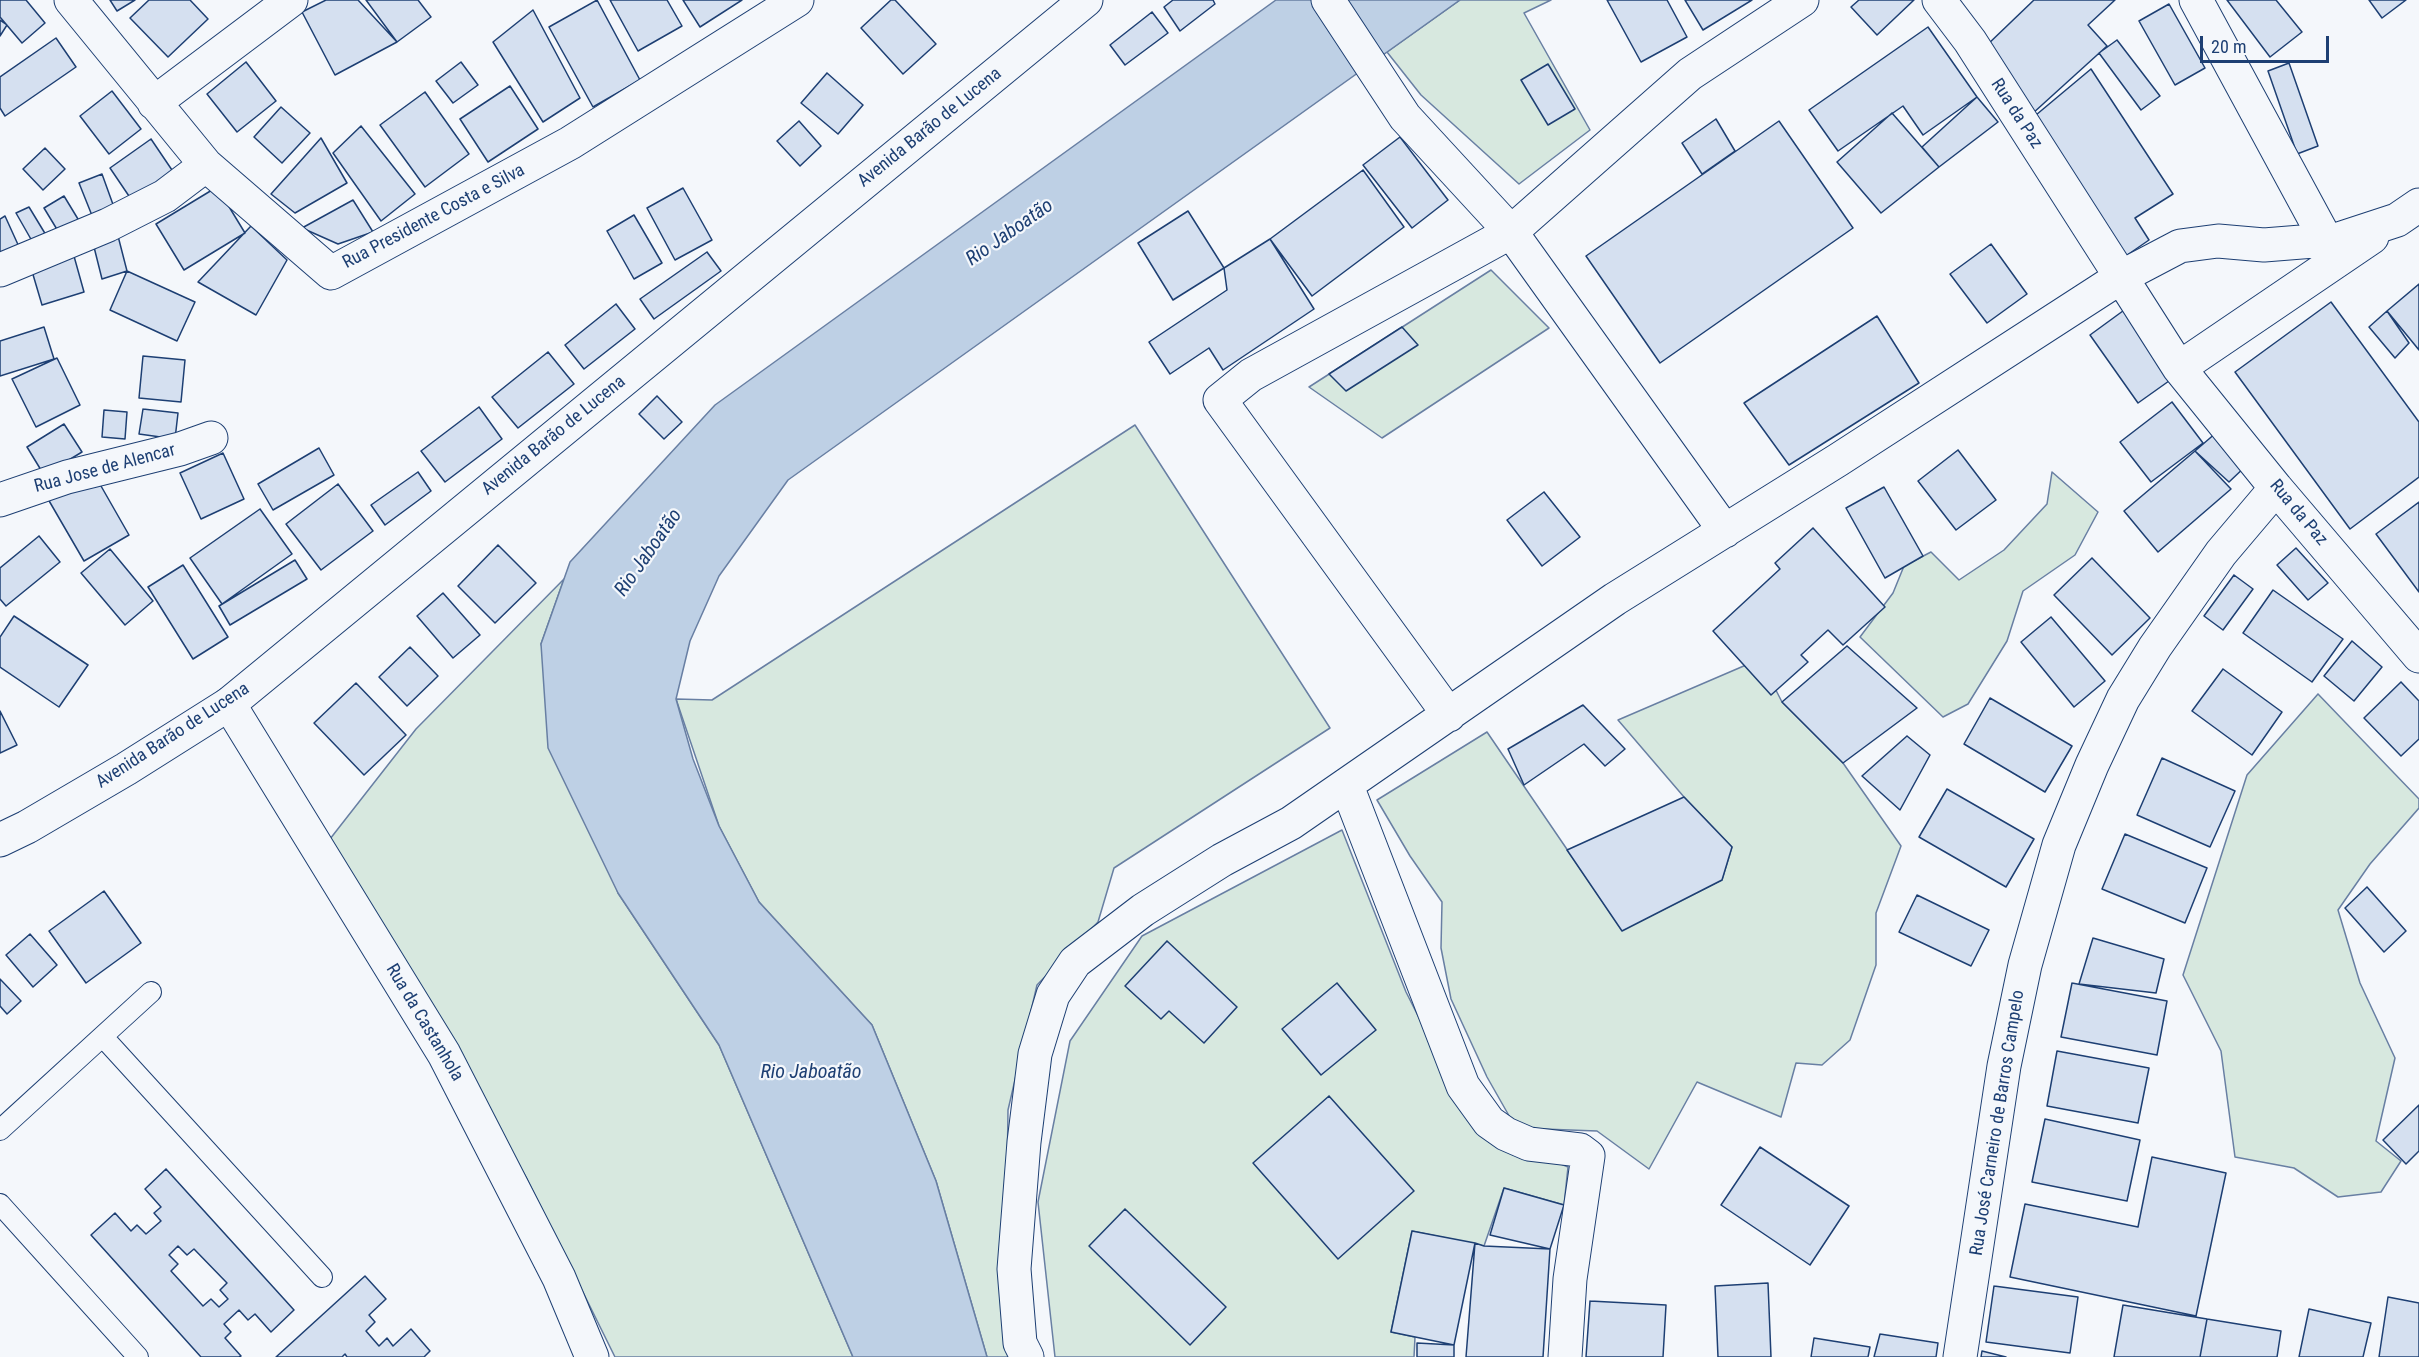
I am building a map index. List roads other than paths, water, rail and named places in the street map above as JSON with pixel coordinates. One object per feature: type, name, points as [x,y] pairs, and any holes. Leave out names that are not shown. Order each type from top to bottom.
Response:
[{"type":"street","name":"Rua Presidente Costa e Silva","points":[[71,0],[206,165],[331,273],[570,143],[797,0]]},
{"type":"street","points":[[154,103],[291,0]]},
{"type":"street","name":"Avenida Barão de Lucena","points":[[0,840],[27,827],[116,775],[229,704],[1086,0]]},
{"type":"street","points":[[1328,0],[1405,117],[1511,232],[1725,531]]},
{"type":"street","points":[[1449,715],[1220,400],[1251,375],[1511,232],[1690,74],[1802,0]]},
{"type":"street","name":"Rua da Paz","points":[[1939,0],[1970,41],[2180,368],[2276,488],[2419,656]]},
{"type":"street","points":[[2196,0],[2326,240]]},
{"type":"street","points":[[0,270],[108,225],[165,196],[206,165]]},
{"type":"street","points":[[1027,1357],[1020,1343],[1014,1269],[1024,1142],[1035,1054],[1053,995],[1076,962],[1143,910],[1222,860],[1291,824],[1615,599],[2121,278],[2180,246],[2218,241],[2264,246],[2338,239],[2408,212]]},
{"type":"street","points":[[2180,368],[2408,212]]},
{"type":"street","name":"Rua Jose de Alencar","points":[[0,500],[67,477],[180,449],[211,438]]},
{"type":"street","name":"Rua José Carneiro de Barros Campelo","points":[[1960,1357],[2004,1066],[2025,965],[2059,845],[2092,765],[2123,699],[2155,647],[2221,553],[2276,488]]},
{"type":"street","name":"Rua da Castanhola","points":[[229,704],[444,1054],[560,1278],[592,1357]]},
{"type":"street","points":[[1347,786],[1463,1086],[1489,1122],[1506,1134],[1529,1144],[1580,1150],[1587,1156],[1570,1280],[1565,1357]]},
{"type":"lane","points":[[0,1130],[151,992]]},
{"type":"lane","points":[[103,1037],[322,1277]]},
{"type":"lane","points":[[0,1204],[138,1357]]},
{"type":"water","name":"Rio Jaboatão","points":[[1276,0],[1460,0],[788,480],[719,576],[690,641],[676,699],[693,759],[719,826],[759,902],[872,1025],[936,1181],[987,1357],[853,1357],[719,1045],[618,893],[548,748],[541,644],[570,562],[715,405]]}]
